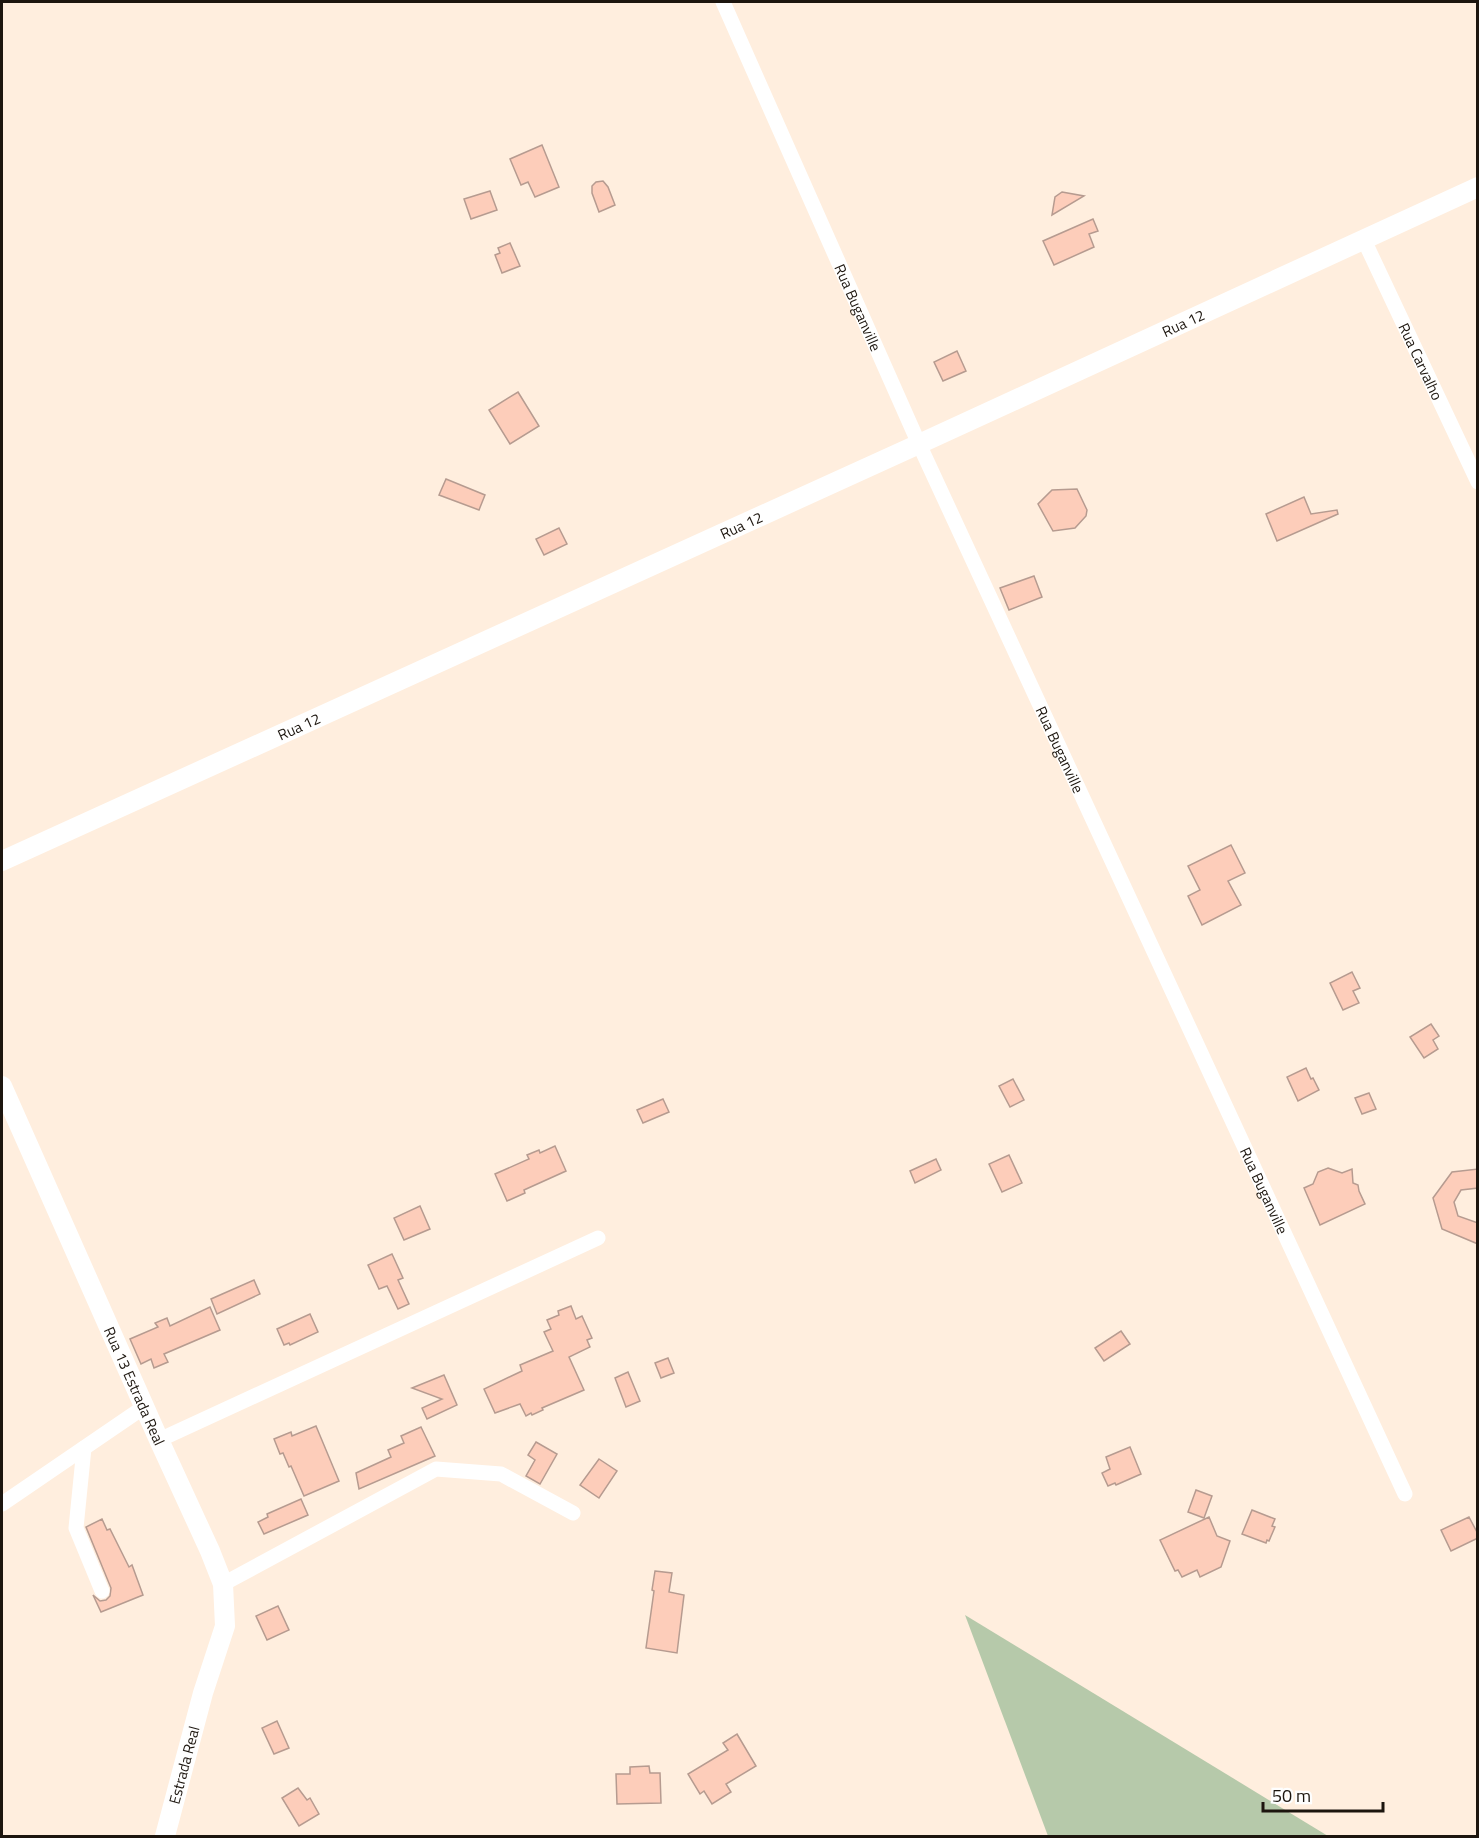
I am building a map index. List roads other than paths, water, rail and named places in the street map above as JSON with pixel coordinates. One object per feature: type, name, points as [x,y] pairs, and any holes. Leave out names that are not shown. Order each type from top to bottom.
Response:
[{"type":"street","name":"Rua Buganville","points":[[723,2],[919,444],[1405,1494]]},
{"type":"street","name":"Rua 12","points":[[2,861],[1478,188]]},
{"type":"street","name":"Rua Carvalho","points":[[1364,240],[1478,482]]},
{"type":"street","name":"Rua 13 Estrada Real","points":[[2,1086],[223,1584],[225,1626],[203,1693]]},
{"type":"street","points":[[159,1440],[598,1238]]},
{"type":"street","points":[[2,1504],[144,1407]]},
{"type":"street","points":[[84,1448],[76,1528],[102,1592]]},
{"type":"street","points":[[223,1584],[436,1468],[501,1474],[573,1513]]},
{"type":"street","name":"Estrada Real","points":[[165,1836],[203,1693]]}]
